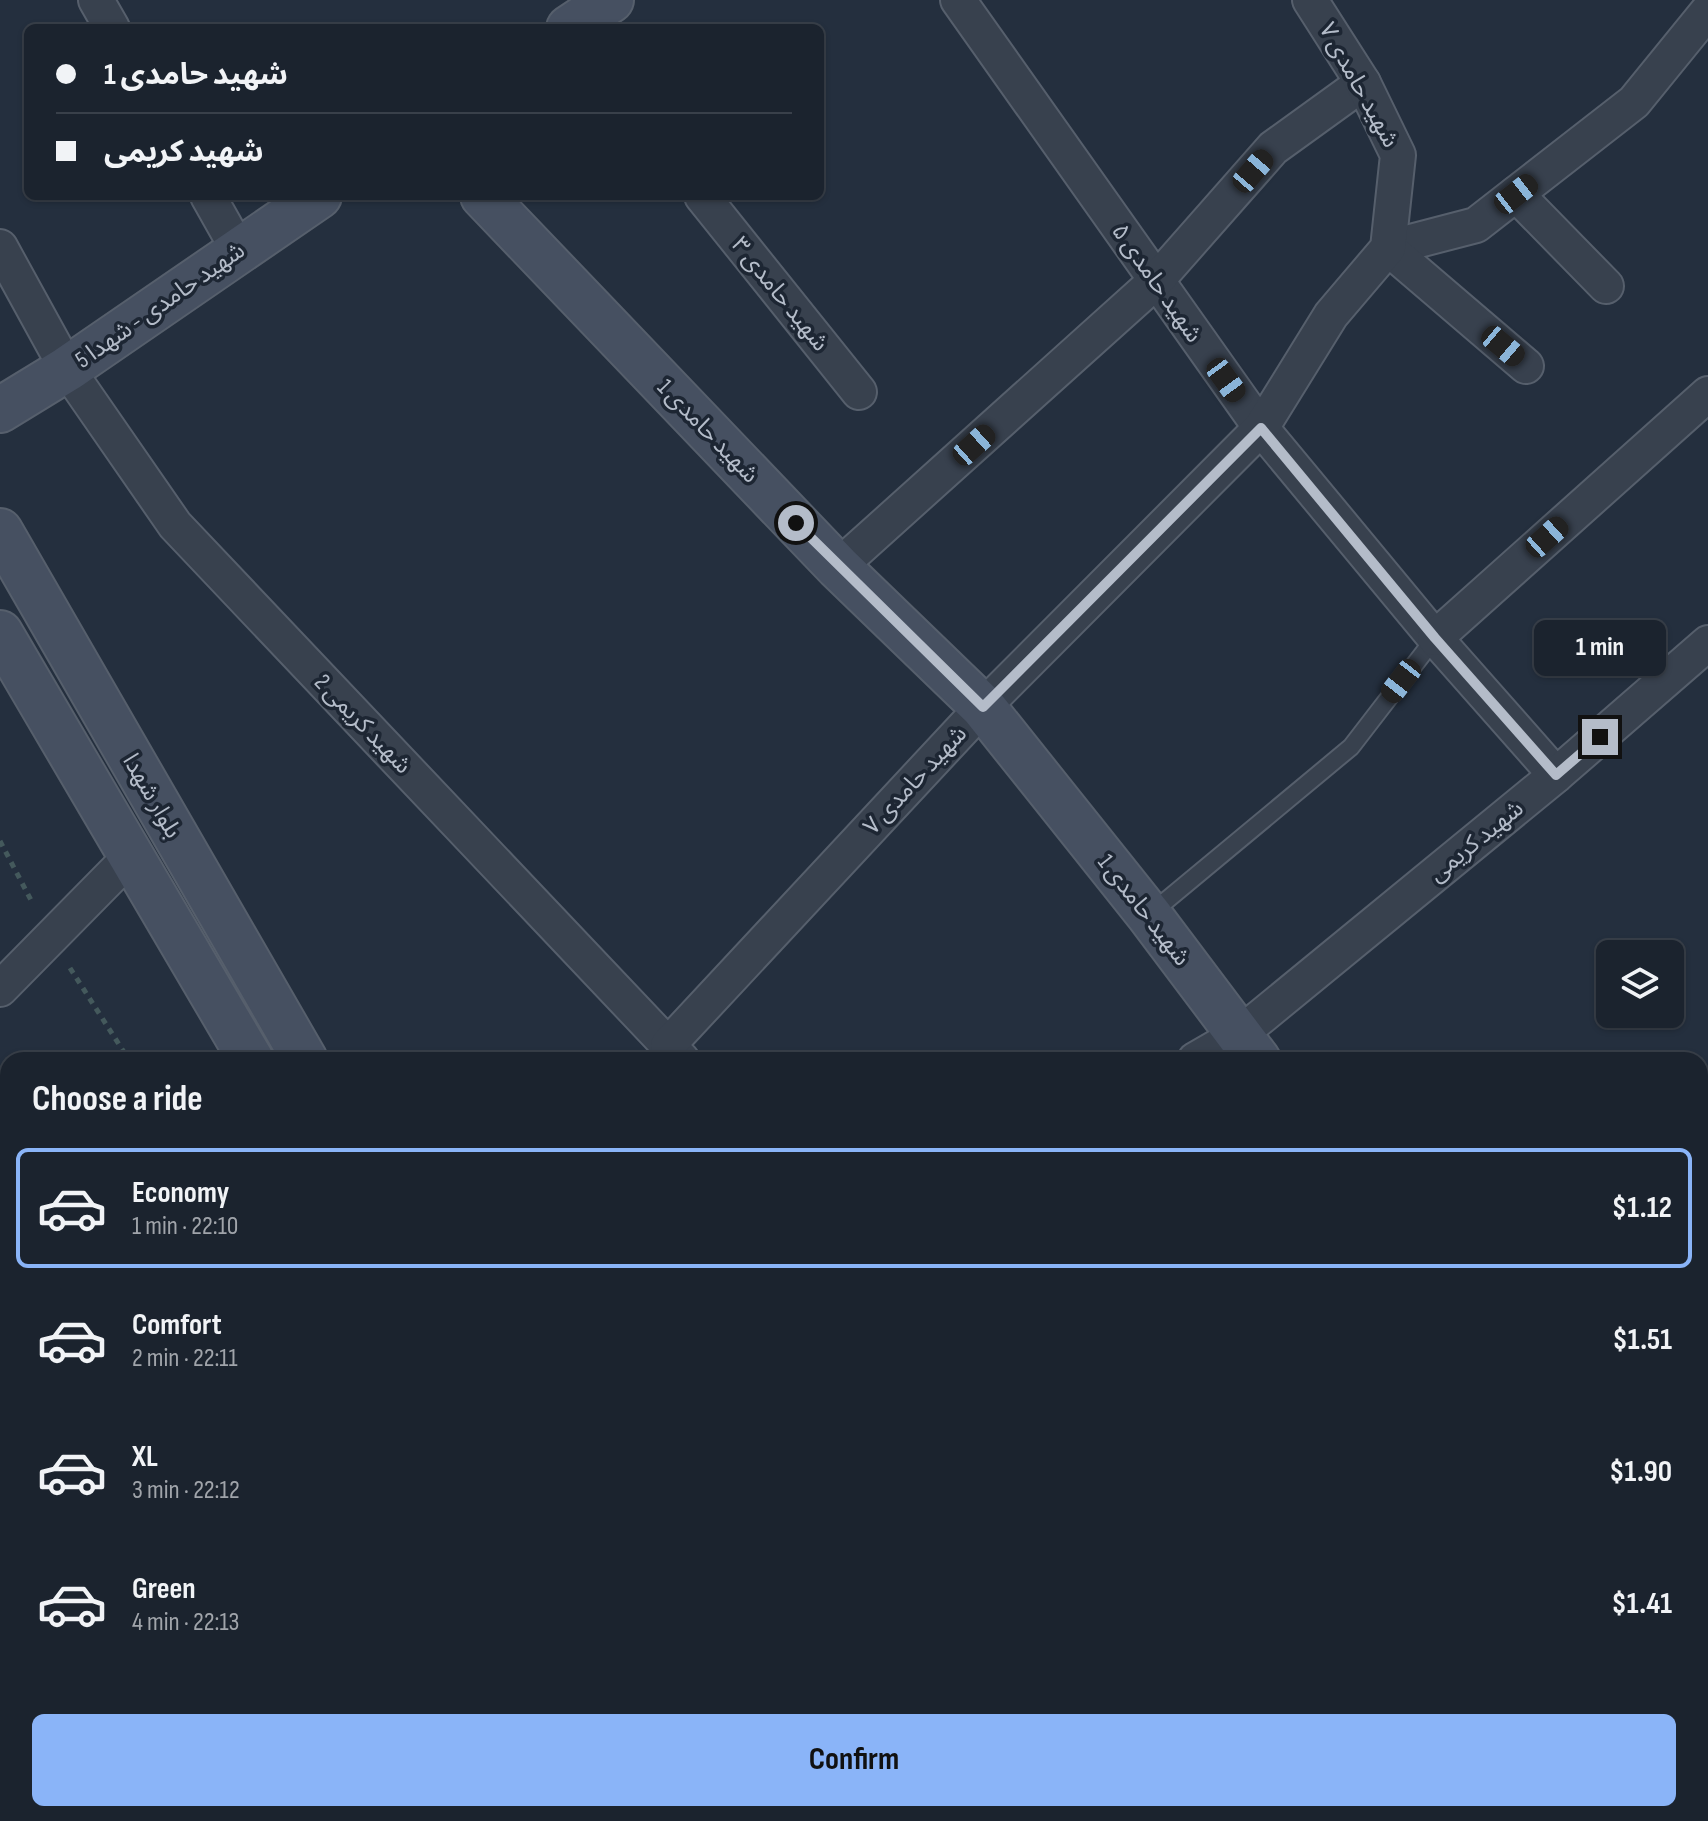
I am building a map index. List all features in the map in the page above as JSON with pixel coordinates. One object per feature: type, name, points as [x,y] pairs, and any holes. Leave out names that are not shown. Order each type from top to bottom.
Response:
[{"type":"street","points":[[96,0],[110,24]]},
{"type":"street","points":[[575,24],[611,0]]},
{"type":"street","name":"شهید حامدی ۵","points":[[958,0],[1261,428],[1435,638],[1556,775]]},
{"type":"street","name":"شهید حامدی ۷","points":[[675,1052],[983,707],[1261,428],[1331,315],[1388,248],[1398,155],[1363,83],[1310,0]]},
{"type":"street","points":[[1388,248],[1476,225],[1634,102],[1708,11]]},
{"type":"street","points":[[838,567],[1155,282],[1273,148],[1363,83]]},
{"type":"street","points":[[1516,194],[1606,286]]},
{"type":"street","points":[[210,200],[239,251]]},
{"type":"street","name":"شهید حامدی - شهدا 5","points":[[0,410],[67,369],[313,200]]},
{"type":"street","name":"شهيد حامدی 1","points":[[487,200],[838,567],[983,707],[1149,915],[1249,1047]]},
{"type":"street","name":"شهید حامدی ۳","points":[[705,200],[859,392]]},
{"type":"street","name":"شهيد کريمی 2","points":[[0,247],[67,369],[175,525],[675,1052]]},
{"type":"street","points":[[1388,248],[1526,366]]},
{"type":"street","points":[[1435,638],[1708,394]]},
{"type":"street","name":"بلوار شهدا","points":[[0,531],[300,1052]]},
{"type":"street","name":"بلوار شهدا","points":[[0,633],[246,1052]]},
{"type":"street","name":"شهید کریمی","points":[[1228,1052],[1249,1047],[1708,643]]},
{"type":"street","points":[[0,989],[131,856]]},
{"type":"lane","points":[[1149,915],[1351,747],[1435,638]]},
{"type":"route","points":[[796,523],[983,707],[1261,428],[1435,638],[1556,775],[1600,737]]}]
